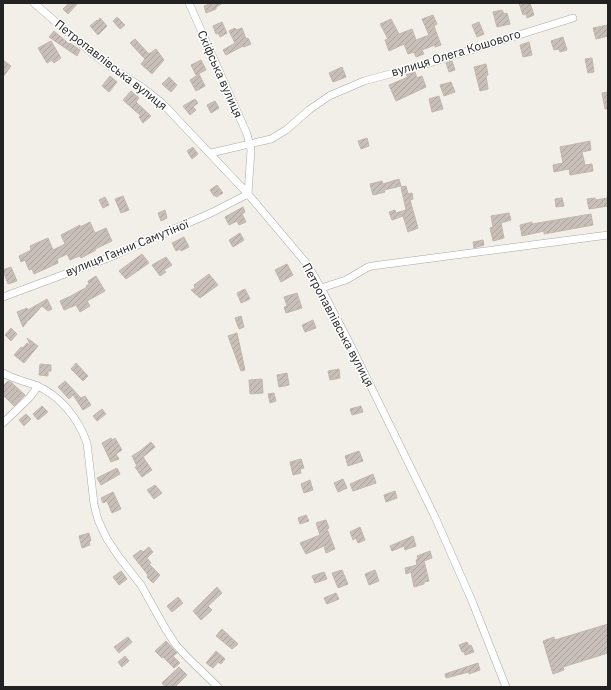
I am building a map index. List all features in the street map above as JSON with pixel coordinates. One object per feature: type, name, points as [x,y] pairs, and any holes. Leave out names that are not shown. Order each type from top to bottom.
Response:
[{"type":"street","name":"Петропавлівська вулиця","points":[[34,3],[80,44],[159,100],[248,194],[301,256],[321,288],[435,517],[472,601],[506,687]]},
{"type":"street","name":"Скіфська вулиця","points":[[189,3],[244,126],[250,145],[251,156],[248,194]]},
{"type":"street","name":"вулиця Олега Кошового","points":[[210,153],[264,142],[279,135],[315,105],[339,91],[364,81],[423,65],[573,18]]},
{"type":"street","name":"вулиця Ганни Самутіної","points":[[3,297],[130,249],[211,213],[248,194]]},
{"type":"street","points":[[321,288],[346,280],[368,268],[380,265],[608,235]]},
{"type":"street","points":[[3,373],[38,386],[64,405],[74,417],[84,434],[89,456],[93,497],[102,529],[112,547],[141,585],[165,628],[176,644],[218,687]]},
{"type":"street","points":[[3,423],[30,397],[38,386]]},
{"type":"building","points":[[69,3],[78,3],[68,14],[63,9]]},
{"type":"building","points":[[208,3],[223,3],[216,7],[216,9],[206,13],[204,6],[209,4]]},
{"type":"building","points":[[519,3],[530,3],[534,15],[527,18],[526,14],[523,15]]},
{"type":"building","points":[[502,10],[504,14],[507,13],[510,24],[497,27],[493,12]]},
{"type":"building","points":[[433,15],[437,24],[434,26],[441,45],[435,47],[435,45],[422,50],[424,54],[416,57],[414,52],[408,54],[404,44],[389,51],[385,40],[388,39],[380,24],[391,19],[399,34],[412,29],[416,40],[429,35],[422,19]]},
{"type":"building","points":[[117,17],[125,25],[120,29],[113,21]]},
{"type":"building","points":[[100,18],[107,26],[98,35],[90,26]]},
{"type":"building","points":[[222,22],[227,33],[220,37],[218,33],[216,34],[213,26]]},
{"type":"building","points":[[479,22],[484,34],[477,37],[472,25]]},
{"type":"building","points":[[608,25],[608,36],[596,39],[593,28]]},
{"type":"building","points":[[235,28],[236,30],[242,28],[246,39],[248,38],[251,44],[244,47],[243,46],[226,55],[223,50],[235,43],[229,31]]},
{"type":"building","points":[[54,31],[69,44],[70,43],[80,50],[77,56],[49,37]]},
{"type":"building","points":[[563,37],[567,50],[560,52],[559,49],[554,50],[551,41]]},
{"type":"building","points":[[135,39],[149,54],[156,49],[164,60],[152,74],[141,64],[145,59],[130,43]]},
{"type":"building","points":[[51,41],[61,58],[54,63],[52,60],[47,63],[38,48]]},
{"type":"building","points":[[529,42],[532,55],[523,57],[520,45]]},
{"type":"building","points":[[592,58],[594,72],[588,73],[585,59]]},
{"type":"building","points":[[3,60],[11,66],[3,77]]},
{"type":"building","points":[[201,60],[206,70],[196,75],[191,65]]},
{"type":"building","points":[[452,61],[455,70],[449,72],[446,63]]},
{"type":"building","points":[[486,64],[488,89],[480,91],[474,67]]},
{"type":"building","points":[[342,67],[346,77],[333,82],[329,73]]},
{"type":"building","points":[[415,72],[417,78],[422,76],[426,87],[396,101],[389,85],[408,77],[406,75]]},
{"type":"building","points":[[199,74],[205,86],[196,91],[190,80]]},
{"type":"building","points":[[110,76],[117,82],[109,92],[102,86]]},
{"type":"building","points":[[169,77],[177,85],[171,92],[162,84]]},
{"type":"building","points":[[451,82],[455,92],[444,96],[440,85]]},
{"type":"building","points":[[131,91],[139,98],[136,102],[151,116],[143,123],[139,117],[141,116],[123,100]]},
{"type":"building","points":[[608,92],[608,109],[605,109],[602,93]]},
{"type":"building","points":[[439,96],[443,109],[432,112],[429,99]]},
{"type":"building","points":[[195,99],[198,103],[193,107],[196,110],[190,115],[183,106]]},
{"type":"building","points":[[215,101],[219,108],[211,113],[207,105]]},
{"type":"building","points":[[367,138],[369,146],[361,149],[358,141]]},
{"type":"building","points":[[590,141],[591,150],[582,152],[585,165],[592,164],[593,171],[570,175],[569,169],[554,172],[553,165],[563,163],[560,147]]},
{"type":"building","points":[[193,147],[198,154],[192,159],[187,151]]},
{"type":"building","points":[[399,179],[401,186],[384,190],[385,192],[373,195],[370,184],[382,181],[383,184]]},
{"type":"building","points":[[217,185],[223,193],[216,197],[210,190]]},
{"type":"building","points":[[406,186],[408,194],[412,193],[413,199],[410,200],[418,228],[408,232],[403,216],[392,220],[389,212],[395,210],[396,213],[406,210],[401,187]]},
{"type":"building","points":[[123,196],[129,210],[121,213],[115,199]]},
{"type":"building","points":[[105,197],[109,205],[103,208],[99,200]]},
{"type":"building","points":[[562,198],[564,206],[556,207],[555,199]]},
{"type":"building","points":[[595,198],[596,200],[607,198],[608,206],[589,209],[587,199]]},
{"type":"building","points":[[243,207],[245,212],[242,214],[246,222],[239,225],[237,221],[229,225],[225,217]]},
{"type":"building","points":[[165,210],[167,218],[161,221],[158,213]]},
{"type":"building","points":[[509,213],[511,220],[501,223],[504,238],[493,241],[490,228],[493,227],[491,216]]},
{"type":"building","points":[[591,214],[593,225],[544,234],[544,231],[522,236],[520,225]]},
{"type":"building","points":[[90,222],[95,233],[106,228],[112,241],[81,258],[79,256],[70,260],[67,254],[57,259],[58,263],[34,274],[32,269],[29,270],[25,260],[21,262],[19,256],[31,250],[30,246],[48,238],[53,250],[65,244],[61,235],[80,225],[80,227]]},
{"type":"building","points":[[240,233],[244,240],[233,247],[229,240]]},
{"type":"building","points":[[184,237],[189,247],[181,251],[180,249],[176,251],[172,243]]},
{"type":"building","points":[[483,240],[484,245],[474,248],[473,242]]},
{"type":"building","points":[[142,254],[149,263],[126,279],[119,271]]},
{"type":"building","points":[[166,257],[172,265],[164,270],[166,272],[160,276],[152,265]]},
{"type":"building","points":[[287,264],[293,275],[281,282],[275,270]]},
{"type":"building","points":[[11,267],[17,281],[8,284],[3,270]]},
{"type":"building","points":[[209,274],[218,285],[200,298],[191,290],[195,288],[194,285]]},
{"type":"building","points":[[96,276],[105,291],[87,301],[90,306],[80,312],[76,305],[64,310],[60,301],[87,287],[86,286],[89,284],[88,281]]},
{"type":"building","points":[[245,289],[250,299],[241,303],[237,293]]},
{"type":"building","points":[[297,293],[302,308],[286,313],[284,307],[287,306],[284,297]]},
{"type":"building","points":[[47,299],[52,309],[48,311],[42,306],[23,327],[17,312],[27,308],[28,310]]},
{"type":"building","points":[[241,316],[244,327],[239,329],[235,318]]},
{"type":"building","points":[[313,320],[316,328],[305,332],[302,325]]},
{"type":"building","points":[[11,328],[17,334],[11,341],[5,335]]},
{"type":"building","points":[[237,333],[245,370],[241,371],[228,336]]},
{"type":"building","points":[[27,338],[38,346],[24,363],[14,355],[27,343],[31,346]]},
{"type":"building","points":[[76,363],[88,376],[83,381],[71,369]]},
{"type":"building","points":[[40,364],[51,365],[51,371],[48,371],[48,376],[39,375]]},
{"type":"building","points":[[339,369],[340,378],[330,380],[328,371]]},
{"type":"building","points":[[287,373],[289,385],[279,387],[277,375]]},
{"type":"building","points":[[262,379],[263,393],[250,394],[249,380]]},
{"type":"building","points":[[8,381],[25,395],[14,406],[3,395],[3,386]]},
{"type":"building","points":[[65,381],[81,398],[85,396],[91,405],[83,410],[73,395],[69,399],[58,387]]},
{"type":"building","points":[[274,393],[276,401],[270,403],[268,394]]},
{"type":"building","points":[[42,406],[48,412],[38,420],[33,414]]},
{"type":"building","points":[[361,406],[363,412],[352,415],[350,409]]},
{"type":"building","points":[[102,409],[106,414],[97,421],[93,416]]},
{"type":"building","points":[[26,414],[31,419],[24,426],[19,420]]},
{"type":"building","points":[[111,438],[112,440],[115,438],[122,450],[116,454],[119,459],[111,462],[102,443]]},
{"type":"building","points":[[151,442],[155,447],[143,457],[152,470],[142,477],[135,467],[137,466],[132,456]]},
{"type":"building","points":[[359,451],[363,461],[348,466],[345,456]]},
{"type":"building","points":[[301,459],[304,468],[300,469],[301,473],[293,475],[290,462]]},
{"type":"building","points":[[117,468],[120,474],[101,485],[97,478]]},
{"type":"building","points":[[373,474],[376,483],[353,491],[350,484]]},
{"type":"building","points":[[343,479],[347,488],[338,492],[334,483]]},
{"type":"building","points":[[310,480],[313,490],[304,493],[301,484]]},
{"type":"building","points":[[155,485],[162,493],[154,499],[147,490]]},
{"type":"building","points":[[395,491],[397,498],[386,502],[384,495]]},
{"type":"building","points":[[113,492],[121,509],[112,513],[107,501],[103,503],[101,498]]},
{"type":"building","points":[[306,515],[309,521],[300,524],[298,518]]},
{"type":"building","points":[[326,520],[329,528],[327,529],[335,549],[326,553],[324,546],[306,554],[300,543],[320,535],[316,523]]},
{"type":"building","points":[[360,527],[365,540],[358,543],[356,538],[353,540],[350,532]]},
{"type":"building","points":[[89,533],[91,541],[89,541],[90,545],[82,548],[79,536]]},
{"type":"building","points":[[413,536],[416,546],[405,550],[404,546],[392,551],[390,546]]},
{"type":"building","points":[[149,547],[153,552],[147,558],[151,563],[149,564],[160,575],[153,583],[147,577],[148,575],[133,556],[141,550],[143,552]]},
{"type":"building","points":[[430,551],[432,558],[424,561],[429,581],[414,587],[411,572],[406,574],[405,568],[417,565],[417,556]]},
{"type":"building","points":[[342,570],[348,584],[338,588],[332,573]]},
{"type":"building","points":[[375,570],[379,581],[369,585],[365,574]]},
{"type":"building","points":[[121,571],[127,579],[119,585],[113,577]]},
{"type":"building","points":[[324,572],[327,579],[315,583],[312,576]]},
{"type":"building","points":[[217,587],[222,593],[208,606],[212,610],[201,620],[193,611]]},
{"type":"building","points":[[336,593],[339,599],[327,604],[324,598]]},
{"type":"building","points":[[178,597],[183,603],[172,612],[167,606]]},
{"type":"building","points":[[608,624],[608,653],[563,667],[564,670],[553,674],[543,641],[554,637],[555,640]]},
{"type":"building","points":[[222,629],[238,644],[232,649],[216,636]]},
{"type":"building","points":[[128,637],[132,642],[119,653],[114,647]]},
{"type":"building","points":[[166,641],[177,653],[173,656],[180,663],[174,668],[155,651]]},
{"type":"building","points":[[467,642],[469,646],[471,645],[474,652],[465,655],[459,645]]},
{"type":"building","points":[[216,651],[225,659],[221,664],[218,662],[213,668],[206,663]]},
{"type":"building","points":[[125,656],[129,661],[122,667],[118,662]]},
{"type":"building","points":[[478,663],[480,670],[469,674],[469,672],[446,678],[445,674]]},
{"type":"building","points":[[179,667],[187,675],[175,687],[165,687],[162,683]]}]
